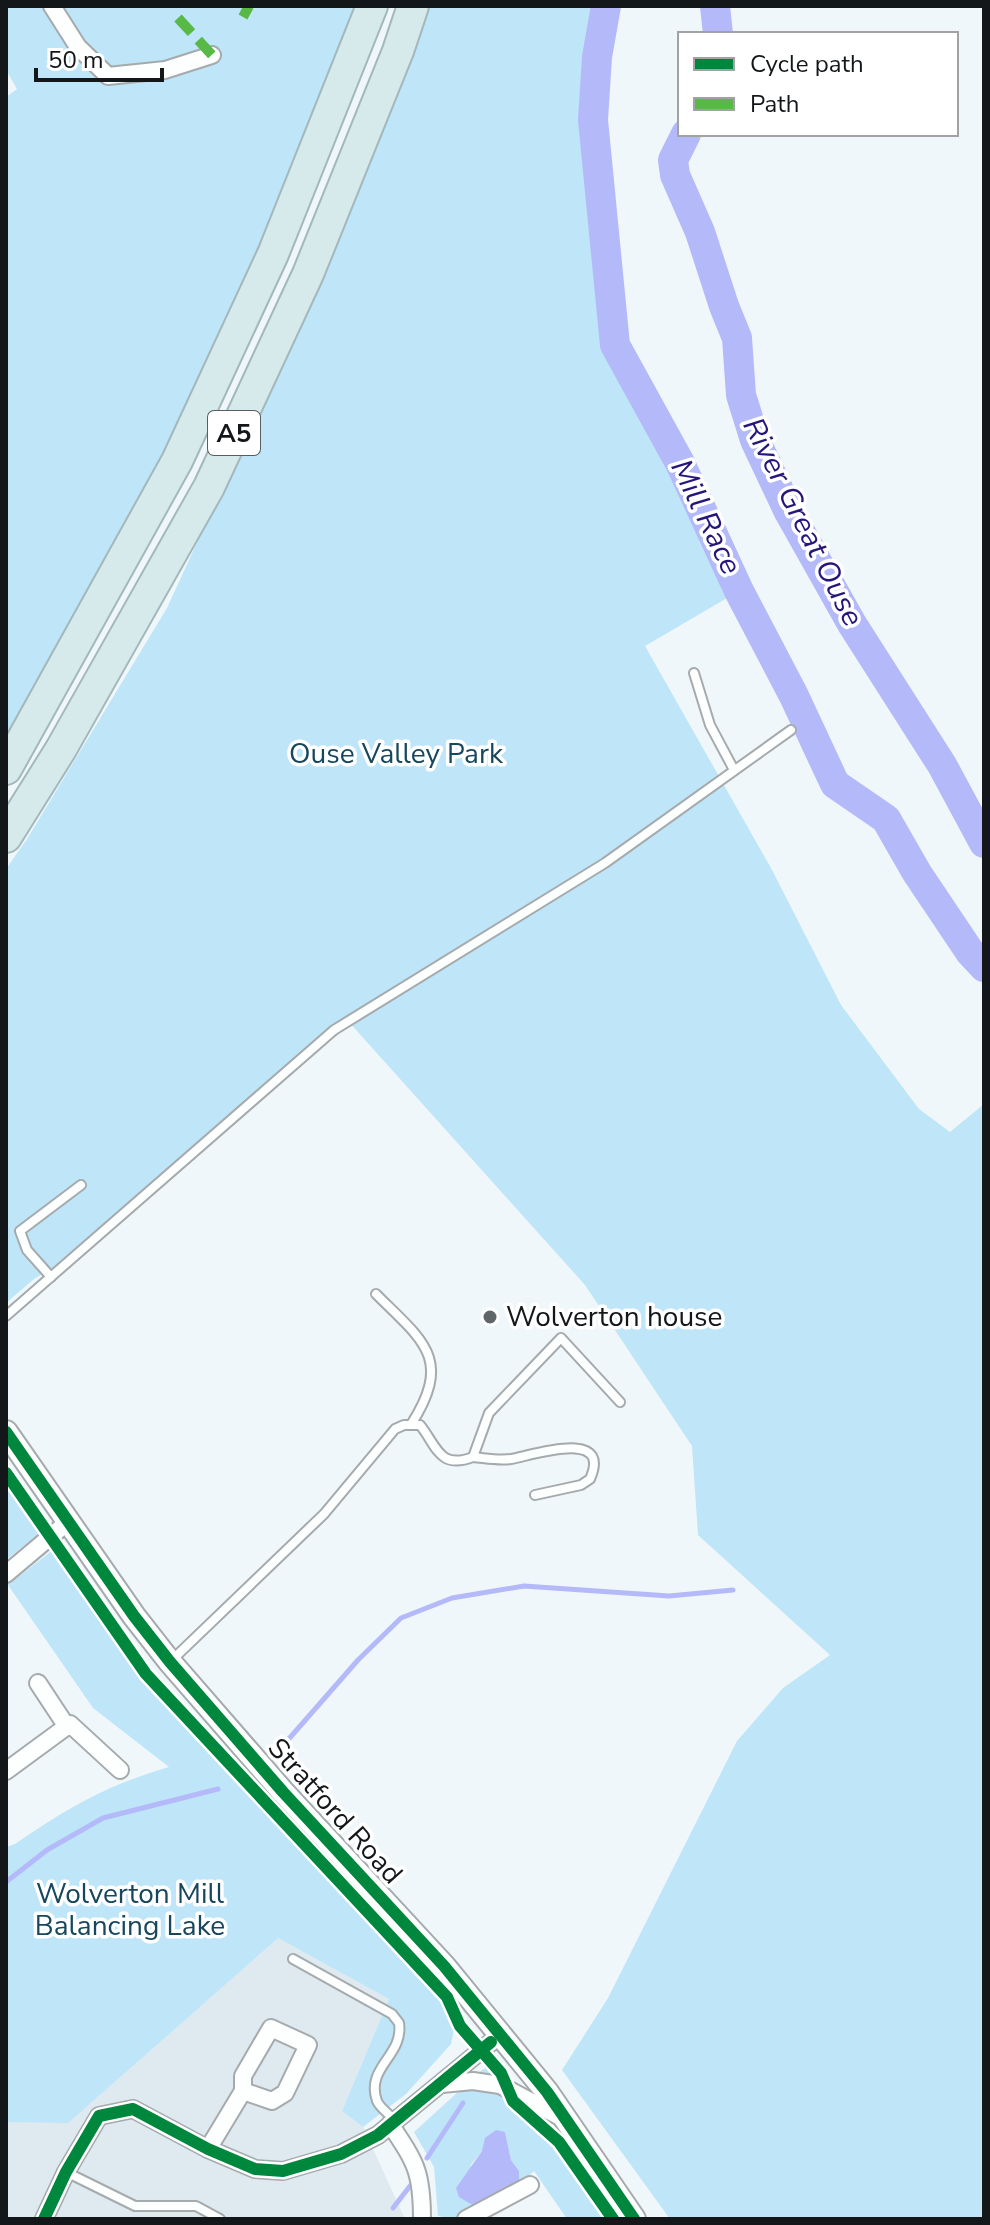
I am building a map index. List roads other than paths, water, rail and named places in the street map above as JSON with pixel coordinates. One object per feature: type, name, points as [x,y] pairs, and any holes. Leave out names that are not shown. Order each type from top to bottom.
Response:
[{"type":"highway","name":"A5","points":[[6,769],[177,461],[273,254],[372,6]]},
{"type":"highway","name":"A5","points":[[6,837],[61,749],[209,487],[308,274],[398,51],[413,6]]},
{"type":"street","points":[[52,6],[78,47],[108,76],[165,70],[212,55]]},
{"type":"street","name":"Stratford Road","points":[[6,1432],[170,1662],[283,1792],[444,1966],[501,2034],[567,2120],[634,2219]]},
{"type":"street","points":[[6,1574],[69,1521]]},
{"type":"street","points":[[38,1683],[67,1727]]},
{"type":"street","points":[[6,1771],[70,1724],[120,1770]]},
{"type":"street","points":[[208,2149],[243,2091],[243,2076],[271,2028],[308,2045],[285,2093],[272,2101],[243,2091]]},
{"type":"street","points":[[44,2219],[66,2172],[99,2116],[133,2109],[208,2149],[255,2169],[283,2171],[341,2154],[378,2135],[501,2034]]},
{"type":"street","points":[[442,2084],[473,2081],[500,2085],[567,2120]]},
{"type":"street","points":[[392,2122],[415,2161],[422,2184],[422,2219]]},
{"type":"street","points":[[466,2219],[530,2185]]},
{"type":"lane","points":[[694,673],[710,725],[734,770]]},
{"type":"lane","points":[[6,1316],[334,1030],[605,863],[791,730]]},
{"type":"lane","points":[[51,1277],[27,1250],[20,1231],[81,1185]]},
{"type":"lane","points":[[376,1294],[418,1337],[430,1363],[431,1386],[412,1423]]},
{"type":"lane","points":[[473,1457],[489,1413],[561,1338],[620,1402]]},
{"type":"lane","points":[[170,1662],[324,1514],[395,1429],[412,1423],[420,1425],[436,1450],[448,1460],[463,1461],[473,1457],[507,1460],[568,1447],[579,1447],[588,1453],[593,1463],[590,1479],[581,1485],[535,1495]]},
{"type":"lane","points":[[293,1959],[392,2014],[399,2023],[401,2034],[398,2044],[377,2074],[376,2085],[377,2102],[392,2122]]},
{"type":"lane","points":[[66,2172],[135,2206],[196,2206],[220,2219]]},
{"type":"water","points":[[496,2130],[505,2132],[511,2160],[519,2171],[519,2182],[474,2206],[459,2197],[456,2188],[482,2151],[485,2138]]},
{"type":"waterway","name":"Mill Race","points":[[606,6],[597,57],[593,120],[615,345],[680,463],[739,591],[794,696],[835,784],[886,819],[917,873],[970,952],[984,967]]},
{"type":"waterway","name":"River Great Ouse","points":[[715,6],[718,32]]},
{"type":"waterway","name":"River Great Ouse","points":[[685,136],[673,160],[675,175],[700,232],[737,338],[741,395],[755,440],[789,512],[852,624],[942,765],[984,843]]},
{"type":"waterway","points":[[287,1741],[358,1660],[401,1618],[452,1598],[524,1586],[669,1596],[733,1590]]},
{"type":"waterway","points":[[6,1882],[47,1850],[103,1818],[218,1789]]},
{"type":"waterway","points":[[427,2158],[463,2103]]},
{"type":"waterway","points":[[393,2208],[410,2186]]},
{"type":"place","name":"Wolverton house","points":[[490,1317]]},
{"type":"park label","name":"Ouse Valley Park","points":[[396,754]]},
{"type":"park label","name":"Wolverton Mill Balancing Lake","points":[[130,1910]]}]
